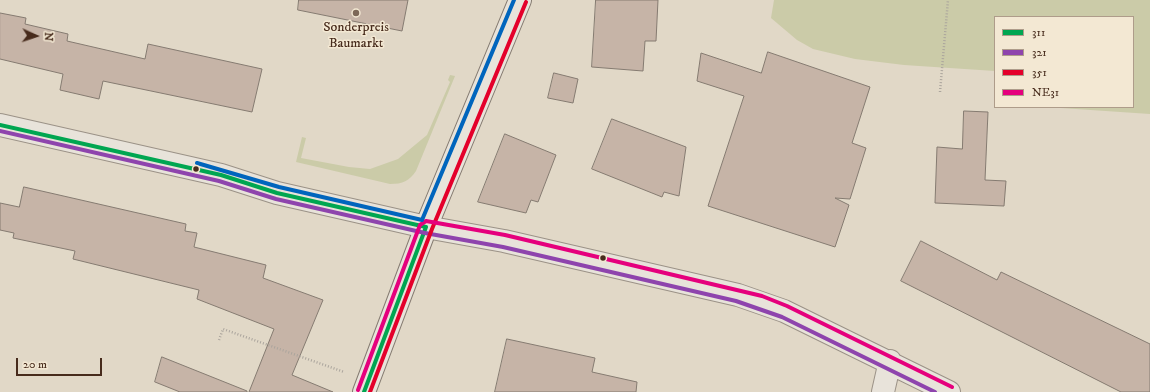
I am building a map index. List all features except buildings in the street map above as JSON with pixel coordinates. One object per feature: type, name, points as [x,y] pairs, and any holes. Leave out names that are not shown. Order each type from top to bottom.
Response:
[{"type":"street","points":[[366,386],[426,226],[520,0]]},
{"type":"street","points":[[0,125],[221,175],[277,193],[426,226],[504,241],[753,300],[784,311],[949,392]]},
{"type":"street","points":[[883,392],[890,362]]},
{"type":"path","points":[[940,92],[948,0]]},
{"type":"path","points":[[219,340],[223,329],[366,386]]},
{"type":"green space","points":[[774,0],[1150,0],[1150,114],[1061,108],[1134,108],[1134,16],[994,16],[994,71],[904,65],[855,59],[813,49],[797,40],[771,18]]},
{"type":"green space","points":[[450,75],[455,76],[416,171],[405,181],[390,184],[296,162],[302,137],[306,138],[301,158],[349,167],[370,169],[398,159],[427,135],[450,82],[448,80]]},
{"type":"transit line","points":[[197,163],[279,187],[422,220],[514,0]]},
{"type":"transit line","name":"351","points":[[370,392],[432,229],[526,2]]},
{"type":"transit line","name":"311","points":[[0,125],[221,175],[277,193],[426,227]]},
{"type":"transit line","name":"321","points":[[0,131],[219,181],[276,199],[425,233],[503,247],[736,301],[782,317],[935,392]]},
{"type":"transit line","name":"NE31","points":[[358,390],[420,225],[426,221],[505,235],[762,296],[787,306],[952,387]]},
{"type":"transit line","name":"311","points":[[364,392],[426,227]]},
{"type":"place","name":"Sonderpreis Baumarkt","points":[[356,13]]}]
